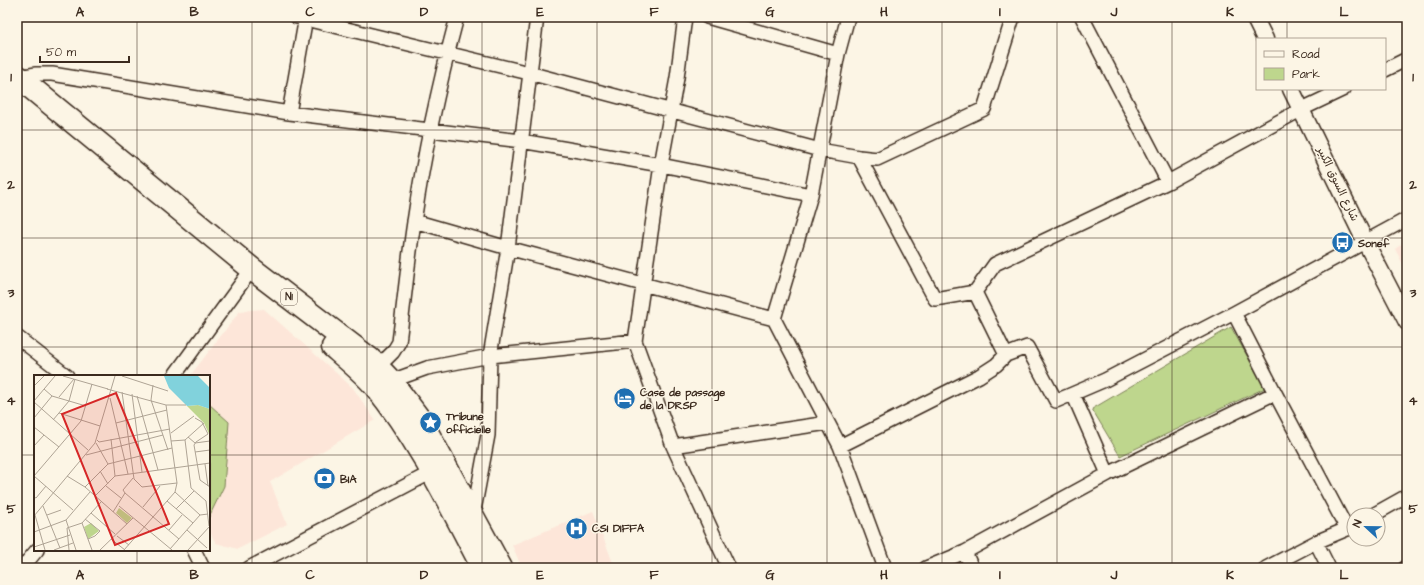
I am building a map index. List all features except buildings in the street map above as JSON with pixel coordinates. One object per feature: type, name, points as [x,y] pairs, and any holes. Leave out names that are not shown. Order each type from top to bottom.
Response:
[{"type":"highway","name":"N1","points":[[18,82],[151,198],[346,358],[375,385],[408,431],[432,472],[483,568]]},
{"type":"highway","name":"N1","points":[[18,82],[252,269],[370,359],[391,381],[421,422],[501,568]]},
{"type":"street","points":[[370,359],[385,360],[393,352],[399,342],[414,221],[430,131],[447,54],[457,17]]},
{"type":"street","points":[[473,516],[488,435],[490,356],[508,248],[537,17]]},
{"type":"street","points":[[685,17],[635,340],[673,446],[729,568]]},
{"type":"street","points":[[707,17],[838,54]]},
{"type":"street","points":[[848,17],[838,54],[811,195],[774,319],[840,446],[885,568]]},
{"type":"street","points":[[288,113],[303,18],[529,73],[820,150],[877,159],[984,109],[1013,17]]},
{"type":"street","points":[[1082,17],[1168,182]]},
{"type":"street","points":[[1254,17],[1264,38]]},
{"type":"street","points":[[1386,70],[1407,59]]},
{"type":"street","points":[[18,82],[36,74],[52,74],[288,113],[521,141],[661,165],[811,195]]},
{"type":"street","name":"شارع السوق الكبير","points":[[1292,90],[1365,241],[1407,322]]},
{"type":"street","points":[[859,157],[935,299],[975,292],[995,264],[1168,182],[1302,109],[1342,90]]},
{"type":"street","points":[[840,446],[979,376],[996,365],[1006,355],[1027,347],[1056,401],[1105,380],[1234,313],[1407,219]]},
{"type":"street","points":[[414,221],[508,248],[774,319]]},
{"type":"street","points":[[175,375],[246,277]]},
{"type":"street","points":[[975,292],[1006,355]]},
{"type":"street","points":[[1234,313],[1275,393],[1346,520]]},
{"type":"street","points":[[17,338],[66,375]]},
{"type":"street","points":[[391,381],[427,368],[490,356],[635,340]]},
{"type":"street","points":[[926,568],[965,552],[1108,474],[1275,393]]},
{"type":"street","points":[[1073,394],[1108,474]]},
{"type":"street","points":[[673,446],[828,423]]},
{"type":"street","points":[[249,568],[432,472]]},
{"type":"street","points":[[1386,508],[1407,496]]},
{"type":"street","points":[[1266,568],[1316,542],[1346,529]]},
{"type":"street","points":[[1316,542],[1329,568]]},
{"type":"street","points":[[22,568],[36,551]]},
{"type":"street","points":[[195,551],[204,568]]},
{"type":"street","points":[[965,552],[972,568]]},
{"type":"shaded area","points":[[1407,240],[1407,272],[1395,249]]},
{"type":"shaded area","points":[[264,309],[353,388],[375,420],[270,482],[287,524],[238,549],[216,543],[210,533],[210,375],[191,375],[240,311]]},
{"type":"shaded area","name":"CSI DIFFA","points":[[593,511],[615,568],[522,568],[512,545]]},
{"type":"green space","points":[[1231,327],[1265,388],[1120,456],[1092,409]]},
{"type":"green space","points":[[210,405],[229,422],[224,486],[210,515]]},
{"type":"place","name":"Sonef","points":[[1342,243]]},
{"type":"place","name":"Case de passage de la DRSP","points":[[624,398]]},
{"type":"place","name":"Tribune officielle","points":[[431,422]]},
{"type":"place","name":"BIA","points":[[325,479]]},
{"type":"place","name":"CSI DIFFA","points":[[576,528]]}]
